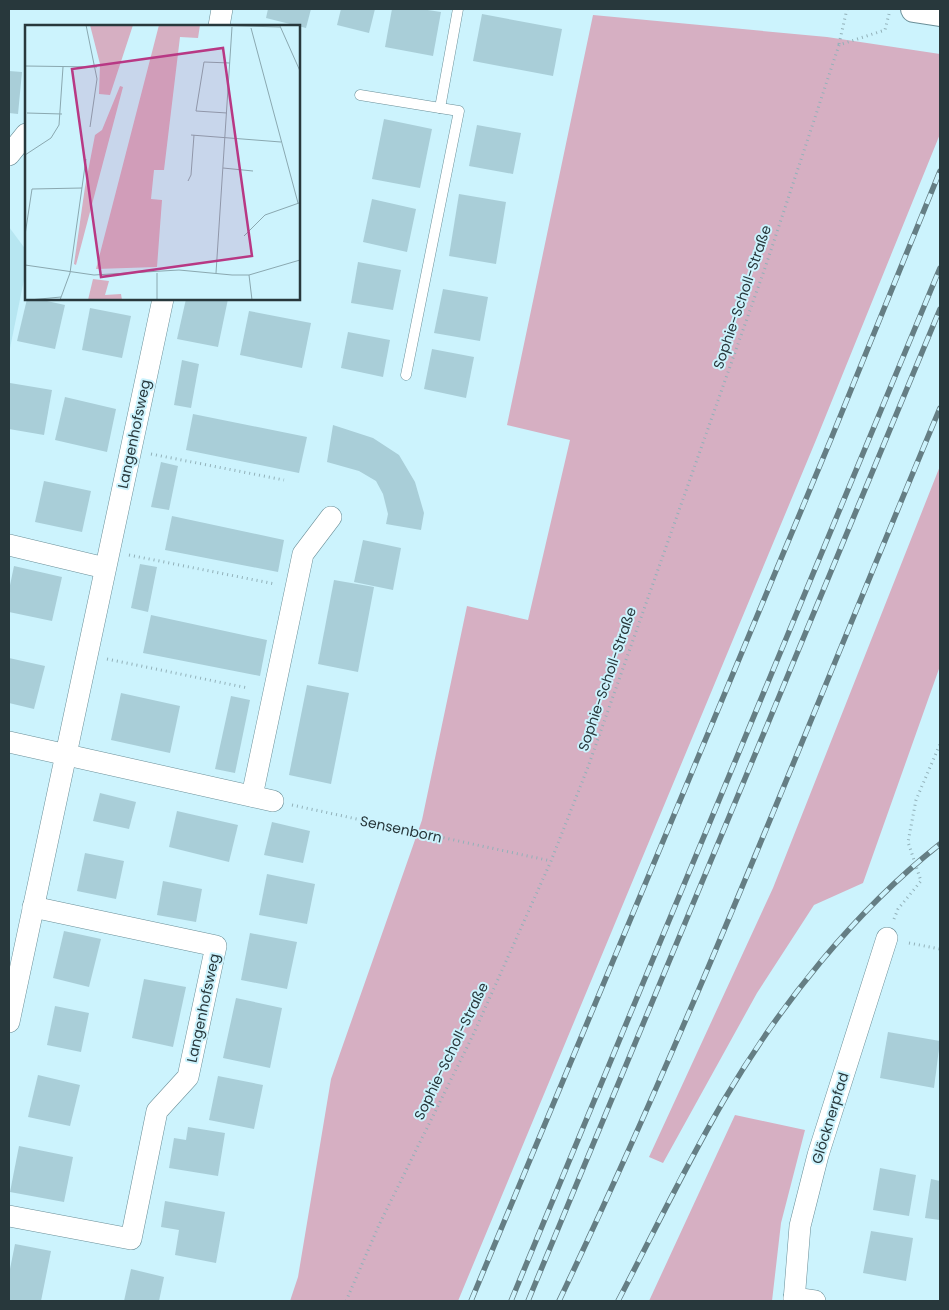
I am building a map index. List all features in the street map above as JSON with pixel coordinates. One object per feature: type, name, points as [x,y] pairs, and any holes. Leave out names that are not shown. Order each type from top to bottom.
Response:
[{"type":"street","points":[[219,25],[222,9]]},
{"type":"street","points":[[914,9],[940,13]]},
{"type":"street","points":[[9,155],[25,135]]},
{"type":"street","name":"Langenhofsweg","points":[[9,1022],[162,300]]},
{"type":"street","points":[[252,796],[303,554],[331,517]]},
{"type":"street","points":[[9,545],[107,560]]},
{"type":"street","points":[[9,742],[273,801]]},
{"type":"street","name":"Langenhofsweg","points":[[9,1216],[130,1239],[157,1111],[188,1077],[216,946],[32,907]]},
{"type":"street","name":"Glöcknerpfad","points":[[801,1300],[800,1226],[818,1155],[886,938]]},
{"type":"lane","points":[[440,108],[458,9]]},
{"type":"lane","points":[[360,95],[459,111],[406,375]]},
{"type":"path","name":"Sophie-Scholl-Straße","points":[[346,1301],[379,1225],[473,1035],[551,861],[588,767],[766,266],[839,44],[847,9]]},
{"type":"path","points":[[839,44],[885,30],[891,9]]},
{"type":"path","points":[[130,450],[284,480]]},
{"type":"path","points":[[107,560],[277,584]]},
{"type":"path","points":[[87,654],[248,688]]},
{"type":"path","points":[[940,744],[916,800],[908,842],[921,881],[898,909],[886,938],[940,949]]},
{"type":"path","name":"Sensenborn","points":[[273,801],[551,861]]},
{"type":"shaded area","points":[[593,15],[827,37],[940,54],[940,134],[816,440],[458,1301],[290,1301],[298,1277],[331,1079],[422,820],[467,606],[528,620],[570,440],[507,425]]},
{"type":"shaded area","points":[[9,227],[25,249],[25,275],[9,353]]},
{"type":"shaded area","points":[[940,466],[940,666],[863,883],[814,905],[757,993],[663,1163],[649,1157],[773,888]]},
{"type":"shaded area","points":[[735,1115],[805,1130],[781,1223],[772,1301],[649,1301]]},
{"type":"building","points":[[268,9],[311,9],[306,28],[266,18]]},
{"type":"building","points":[[341,9],[375,9],[369,33],[337,25]]},
{"type":"building","points":[[392,9],[421,9],[441,12],[433,56],[385,47]]},
{"type":"building","points":[[482,14],[562,29],[553,76],[473,61]]},
{"type":"building","points":[[9,71],[22,72],[18,114],[9,113]]},
{"type":"building","points":[[384,119],[432,129],[420,188],[372,179]]},
{"type":"building","points":[[477,125],[521,133],[513,174],[469,166]]},
{"type":"building","points":[[459,194],[506,202],[496,264],[449,256]]},
{"type":"building","points":[[372,199],[416,209],[407,252],[363,242]]},
{"type":"building","points":[[358,262],[401,270],[393,310],[351,303]]},
{"type":"building","points":[[443,289],[488,297],[480,341],[434,333]]},
{"type":"building","points":[[27,300],[42,300],[65,305],[55,349],[17,341]]},
{"type":"building","points":[[186,300],[228,300],[218,347],[177,339]]},
{"type":"building","points":[[90,308],[131,316],[122,358],[82,350]]},
{"type":"building","points":[[249,311],[311,323],[302,368],[240,355]]},
{"type":"building","points":[[348,332],[390,340],[383,377],[341,368]]},
{"type":"building","points":[[432,349],[474,357],[466,398],[424,389]]},
{"type":"building","points":[[182,360],[199,364],[191,408],[174,405]]},
{"type":"building","points":[[10,383],[52,390],[44,435],[9,429]]},
{"type":"building","points":[[65,397],[116,409],[107,452],[55,440]]},
{"type":"building","points":[[193,414],[307,437],[299,473],[186,450]]},
{"type":"building","points":[[333,425],[373,438],[399,455],[415,482],[424,513],[421,530],[386,524],[388,514],[383,494],[376,481],[359,471],[327,462]]},
{"type":"building","points":[[161,462],[178,466],[169,510],[151,507]]},
{"type":"building","points":[[44,481],[91,491],[82,532],[35,522]]},
{"type":"building","points":[[172,516],[284,540],[278,572],[165,550]]},
{"type":"building","points":[[363,540],[401,548],[393,590],[354,582]]},
{"type":"building","points":[[140,564],[157,567],[148,612],[131,608]]},
{"type":"building","points":[[14,566],[62,577],[52,621],[9,612],[9,590]]},
{"type":"building","points":[[334,580],[374,587],[358,672],[318,664]]},
{"type":"building","points":[[151,615],[267,640],[260,676],[143,653]]},
{"type":"building","points":[[9,658],[45,666],[34,709],[9,703]]},
{"type":"building","points":[[307,685],[349,693],[331,784],[289,775]]},
{"type":"building","points":[[121,693],[180,706],[170,753],[111,740]]},
{"type":"building","points":[[231,696],[250,700],[235,773],[215,769]]},
{"type":"building","points":[[100,793],[136,802],[129,829],[93,821]]},
{"type":"building","points":[[177,811],[238,825],[229,862],[169,847]]},
{"type":"building","points":[[272,822],[310,831],[303,863],[264,855]]},
{"type":"building","points":[[85,853],[124,861],[116,899],[77,891]]},
{"type":"building","points":[[267,874],[315,884],[307,924],[259,915]]},
{"type":"building","points":[[163,881],[202,889],[196,922],[157,915]]},
{"type":"building","points":[[64,931],[101,939],[89,987],[53,978]]},
{"type":"building","points":[[250,933],[297,942],[287,989],[241,980]]},
{"type":"building","points":[[144,979],[186,987],[173,1047],[132,1038]]},
{"type":"building","points":[[236,998],[282,1008],[270,1068],[223,1058]]},
{"type":"building","points":[[55,1006],[89,1013],[81,1052],[47,1045]]},
{"type":"building","points":[[888,1032],[940,1041],[934,1088],[880,1078]]},
{"type":"building","points":[[38,1075],[80,1085],[70,1126],[28,1117]]},
{"type":"building","points":[[218,1076],[263,1085],[254,1129],[209,1120]]},
{"type":"building","points":[[188,1127],[225,1133],[218,1176],[169,1168],[174,1138],[186,1140]]},
{"type":"building","points":[[19,1146],[73,1157],[64,1202],[10,1192]]},
{"type":"building","points":[[880,1168],[916,1175],[909,1216],[873,1210]]},
{"type":"building","points":[[931,1179],[940,1181],[940,1220],[925,1218]]},
{"type":"building","points":[[165,1201],[225,1212],[216,1263],[175,1255],[179,1230],[161,1227]]},
{"type":"building","points":[[871,1231],[913,1238],[906,1281],[863,1273]]},
{"type":"building","points":[[15,1244],[51,1251],[41,1301],[9,1301],[9,1274]]},
{"type":"building","points":[[131,1269],[164,1277],[159,1301],[124,1301]]},
{"type":"railway","points":[[471,1301],[831,439],[940,171]]},
{"type":"railway","points":[[511,1301],[940,268]]},
{"type":"railway","points":[[528,1301],[940,309]]},
{"type":"railway","points":[[559,1301],[660,1080],[708,969],[940,408]]},
{"type":"railway","points":[[618,1301],[710,1125],[769,1030],[820,962],[848,930],[908,871],[940,844]]}]
